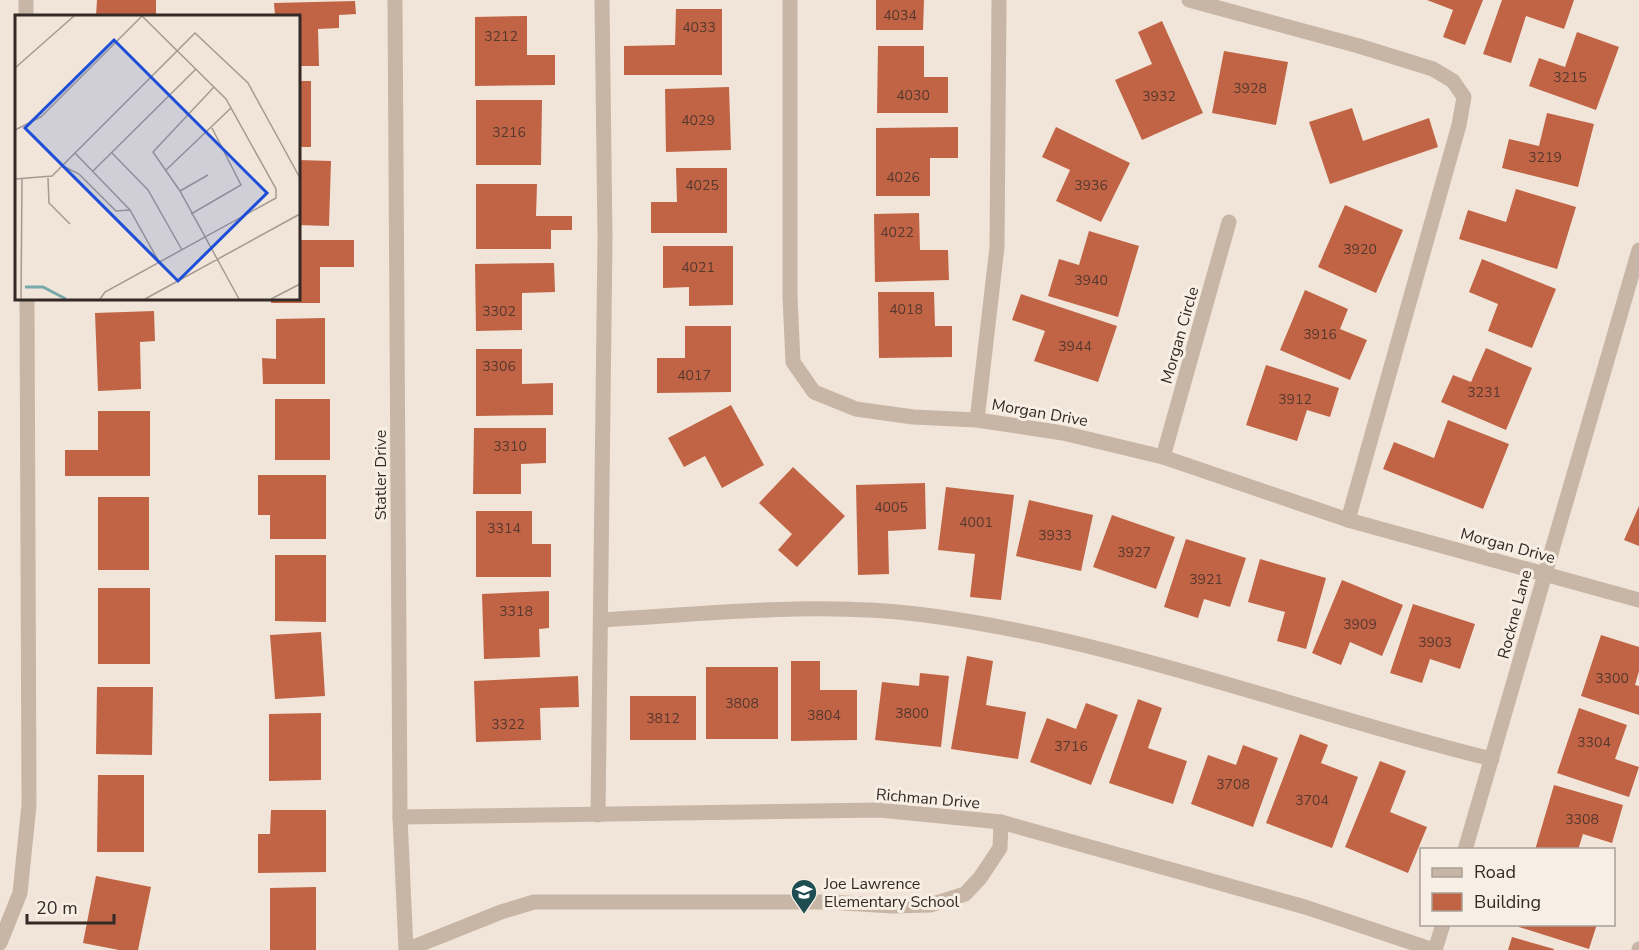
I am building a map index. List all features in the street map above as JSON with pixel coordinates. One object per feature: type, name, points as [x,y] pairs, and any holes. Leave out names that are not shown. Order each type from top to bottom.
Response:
[{"type":"street","name":"Statler Drive","points":[[395,0],[400,817],[406,950]]},
{"type":"street","points":[[598,815],[605,238],[602,0]]},
{"type":"street","name":"Morgan Drive","points":[[790,0],[790,297],[793,363],[814,392],[856,409],[913,417],[977,420],[1064,433],[1163,457],[1348,520],[1639,600]]},
{"type":"street","points":[[977,420],[997,247],[999,0]]},
{"type":"street","points":[[1189,0],[1359,46],[1433,69],[1453,81],[1464,97],[1459,125],[1348,520]]},
{"type":"street","name":"Morgan Circle","points":[[1163,457],[1229,222]]},
{"type":"street","name":"Rockne Lane","points":[[1465,848],[1543,573],[1639,250]]},
{"type":"street","points":[[0,944],[20,893],[29,805],[27,300]]},
{"type":"street","points":[[601,620],[811,608],[922,614],[992,625],[1151,664],[1417,741],[1492,759]]},
{"type":"street","name":"Richman Drive","points":[[400,817],[880,810],[1001,822],[1305,907],[1435,950]]},
{"type":"street","points":[[406,950],[501,912],[534,902],[829,902],[892,906],[930,905],[965,894],[980,878],[1000,848],[1001,822]]},
{"type":"street","points":[[1435,950],[1442,926]]},
{"type":"building","points":[[97,0],[156,0],[156,15],[96,15]]},
{"type":"building","points":[[876,0],[924,0],[923,30],[876,30]]},
{"type":"building","points":[[1427,0],[1483,0],[1465,45],[1443,37],[1453,10]]},
{"type":"building","points":[[1502,0],[1574,0],[1564,29],[1526,16],[1511,63],[1483,54]]},
{"type":"building","points":[[355,1],[356,14],[339,15],[339,28],[318,29],[319,66],[300,66],[300,15],[275,15],[274,3]]},
{"type":"building","points":[[676,9],[722,9],[722,75],[624,75],[624,46],[675,45]]},
{"type":"building","points":[[527,16],[527,55],[555,55],[555,85],[475,86],[475,17]]},
{"type":"building","points":[[1162,21],[1203,113],[1142,140],[1115,80],[1152,64],[1138,32]]},
{"type":"building","points":[[1577,32],[1619,47],[1596,110],[1529,86],[1539,58],[1565,67]]},
{"type":"building","points":[[878,46],[924,46],[924,77],[948,77],[948,113],[877,113]]},
{"type":"building","points":[[1224,51],[1288,62],[1276,125],[1212,113]]},
{"type":"building","points":[[300,81],[311,81],[311,147],[300,147]]},
{"type":"building","points":[[729,87],[731,150],[666,152],[665,89]]},
{"type":"building","points":[[476,100],[542,100],[541,165],[476,165]]},
{"type":"building","points":[[1352,108],[1363,141],[1429,118],[1438,147],[1330,184],[1309,122]]},
{"type":"building","points":[[1547,113],[1594,124],[1578,187],[1502,168],[1509,139],[1539,146]]},
{"type":"building","points":[[958,127],[958,158],[930,158],[930,196],[876,196],[876,128]]},
{"type":"building","points":[[1056,127],[1130,163],[1101,222],[1056,201],[1070,170],[1042,157]]},
{"type":"building","points":[[300,160],[331,161],[329,226],[300,225]]},
{"type":"building","points":[[676,168],[727,168],[727,233],[651,233],[651,202],[677,202]]},
{"type":"building","points":[[476,184],[537,184],[536,216],[572,216],[572,230],[551,230],[551,249],[476,249]]},
{"type":"building","points":[[1516,189],[1576,207],[1557,269],[1459,239],[1468,210],[1506,222]]},
{"type":"building","points":[[1345,205],[1403,230],[1376,293],[1318,267]]},
{"type":"building","points":[[919,213],[920,250],[948,250],[949,280],[875,282],[874,214]]},
{"type":"building","points":[[1089,231],[1139,246],[1118,317],[1048,296],[1059,259],[1079,265]]},
{"type":"building","points":[[300,240],[354,240],[354,267],[320,267],[320,303],[271,303],[271,300],[300,300]]},
{"type":"building","points":[[663,246],[733,246],[733,305],[689,306],[689,287],[663,288]]},
{"type":"building","points":[[1482,259],[1556,289],[1532,348],[1488,331],[1498,304],[1469,292]]},
{"type":"building","points":[[554,263],[555,292],[522,293],[522,330],[476,331],[475,264]]},
{"type":"building","points":[[1305,290],[1348,309],[1340,329],[1367,340],[1350,380],[1280,350]]},
{"type":"building","points":[[878,292],[934,292],[935,326],[952,326],[952,357],[879,358]]},
{"type":"building","points":[[1021,294],[1117,326],[1098,382],[1034,361],[1045,331],[1012,320]]},
{"type":"building","points":[[154,311],[155,341],[140,342],[141,389],[98,391],[95,313]]},
{"type":"building","points":[[325,318],[325,384],[263,384],[262,358],[276,359],[276,319]]},
{"type":"building","points":[[685,326],[731,326],[731,392],[657,393],[657,358],[685,358]]},
{"type":"building","points":[[1486,348],[1532,368],[1506,430],[1441,402],[1453,375],[1471,382]]},
{"type":"building","points":[[476,349],[522,349],[522,384],[553,383],[553,415],[476,416]]},
{"type":"building","points":[[1266,365],[1339,388],[1330,417],[1307,410],[1297,441],[1246,425]]},
{"type":"building","points":[[275,399],[330,399],[330,460],[275,460]]},
{"type":"building","points":[[731,405],[764,465],[722,488],[705,456],[684,467],[668,438]]},
{"type":"building","points":[[98,411],[150,411],[150,476],[65,476],[65,450],[98,450]]},
{"type":"building","points":[[1448,420],[1509,444],[1483,509],[1383,469],[1394,442],[1434,458]]},
{"type":"building","points":[[474,428],[546,428],[546,463],[521,464],[521,494],[473,494]]},
{"type":"building","points":[[793,467],[845,516],[797,567],[778,550],[792,534],[759,503]]},
{"type":"building","points":[[258,475],[326,475],[326,539],[270,539],[270,515],[258,515]]},
{"type":"building","points":[[925,483],[926,529],[888,531],[889,574],[858,575],[856,485]]},
{"type":"building","points":[[946,487],[1014,495],[1001,600],[970,597],[975,554],[938,550]]},
{"type":"building","points":[[98,497],[149,497],[149,570],[98,570]]},
{"type":"building","points":[[1029,500],[1093,515],[1081,571],[1016,556]]},
{"type":"building","points":[[1639,506],[1639,546],[1624,540]]},
{"type":"building","points":[[476,511],[532,511],[532,544],[551,544],[551,577],[476,577]]},
{"type":"building","points":[[1112,515],[1175,537],[1156,589],[1093,567]]},
{"type":"building","points":[[1186,539],[1246,558],[1230,607],[1204,599],[1198,618],[1164,607]]},
{"type":"building","points":[[275,555],[326,555],[326,622],[275,621]]},
{"type":"building","points":[[1260,559],[1326,578],[1306,649],[1277,641],[1285,612],[1248,602]]},
{"type":"building","points":[[1342,580],[1403,605],[1382,656],[1350,642],[1341,665],[1312,653]]},
{"type":"building","points":[[98,588],[150,588],[150,664],[98,664]]},
{"type":"building","points":[[549,591],[549,628],[539,629],[540,657],[484,659],[482,594]]},
{"type":"building","points":[[1413,604],[1475,624],[1460,669],[1430,659],[1422,683],[1390,673]]},
{"type":"building","points":[[321,632],[325,696],[275,699],[270,635]]},
{"type":"building","points":[[1601,635],[1639,647],[1639,671],[1635,685],[1639,686],[1639,715],[1581,696]]},
{"type":"building","points":[[967,656],[993,661],[986,705],[1026,712],[1018,759],[951,749]]},
{"type":"building","points":[[791,661],[820,661],[820,690],[857,690],[857,740],[791,741]]},
{"type":"building","points":[[706,667],[778,667],[778,739],[706,739]]},
{"type":"building","points":[[920,673],[949,676],[941,747],[875,740],[882,682],[919,686]]},
{"type":"building","points":[[578,676],[579,707],[540,708],[541,740],[476,742],[474,681]]},
{"type":"building","points":[[97,687],[153,687],[152,755],[96,754]]},
{"type":"building","points":[[630,696],[696,696],[696,740],[630,740]]},
{"type":"building","points":[[1138,699],[1162,708],[1148,748],[1187,761],[1173,804],[1109,783]]},
{"type":"building","points":[[1086,703],[1118,715],[1091,785],[1030,762],[1047,718],[1076,729]]},
{"type":"building","points":[[1579,708],[1627,725],[1615,759],[1639,767],[1629,797],[1557,773]]},
{"type":"building","points":[[321,713],[321,780],[269,781],[269,714]]},
{"type":"building","points":[[1300,734],[1328,745],[1321,763],[1358,777],[1332,848],[1266,823]]},
{"type":"building","points":[[1243,745],[1278,758],[1253,827],[1191,804],[1208,755],[1236,765]]},
{"type":"building","points":[[1380,761],[1406,771],[1390,812],[1427,827],[1408,873],[1345,847]]},
{"type":"building","points":[[98,775],[144,775],[144,852],[97,852]]},
{"type":"building","points":[[1554,785],[1623,805],[1612,843],[1583,834],[1579,848],[1536,848]]},
{"type":"building","points":[[271,810],[326,810],[326,872],[258,873],[258,834],[270,834]]},
{"type":"building","points":[[96,876],[151,887],[138,950],[119,950],[83,943]]},
{"type":"building","points":[[316,887],[316,950],[270,950],[270,888]]},
{"type":"building","points":[[1519,926],[1596,926],[1589,949]]},
{"type":"building","points":[[1512,937],[1554,949],[1554,950],[1508,950]]},
{"type":"place","name":"Joe Lawrence Elementary School","points":[[804,915]]}]
